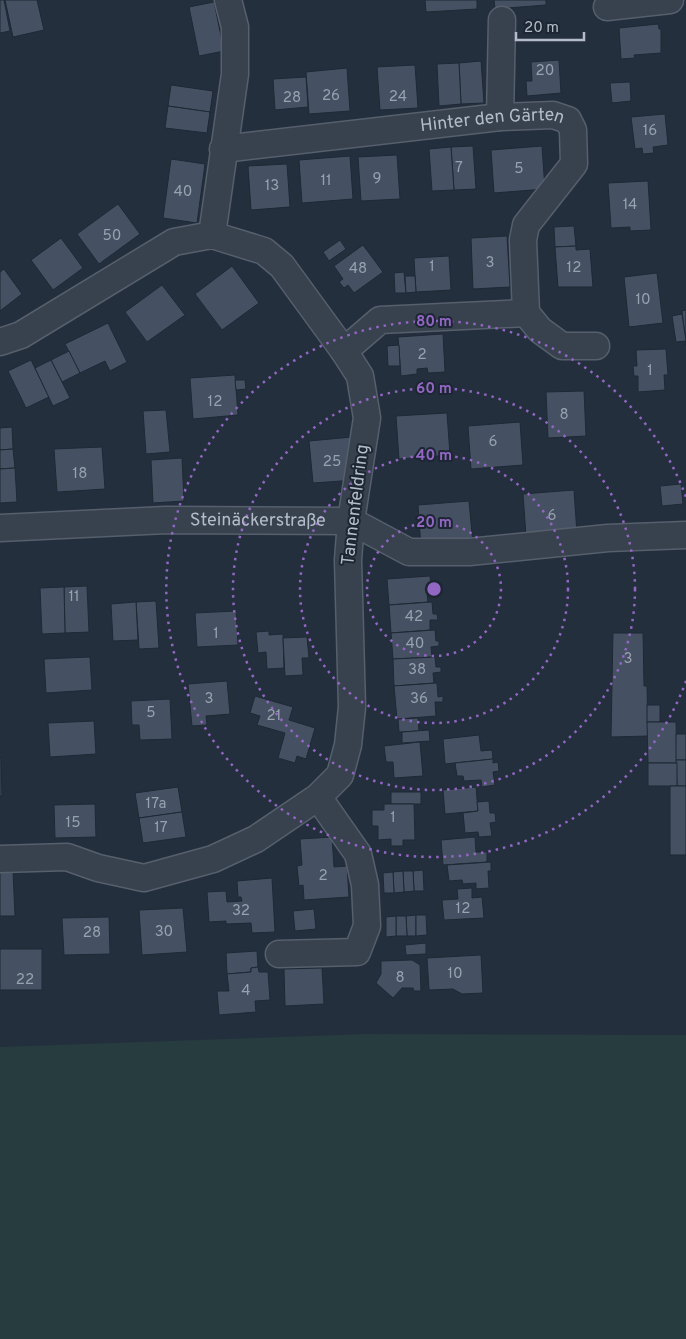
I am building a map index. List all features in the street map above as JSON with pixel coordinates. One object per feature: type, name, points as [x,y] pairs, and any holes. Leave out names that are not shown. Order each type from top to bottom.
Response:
[{"type":"street","points":[[212,234],[235,74],[235,27],[228,0]]},
{"type":"street","points":[[607,7],[670,0]]},
{"type":"street","points":[[500,117],[502,20]]},
{"type":"street","name":"Hinter den Gärten","points":[[223,149],[500,117],[553,114],[568,120],[573,130],[574,164],[526,226],[523,240],[526,313]]},
{"type":"street","name":"Tannenfeldring","points":[[0,342],[21,335],[174,242],[212,234],[264,251],[282,266],[360,376],[367,418],[351,521],[348,560],[352,707],[348,745],[340,775],[318,797],[256,839],[213,860],[144,878],[98,868],[67,857],[0,859]]},
{"type":"street","points":[[344,351],[380,320],[526,313],[540,330],[562,346],[596,346]]},
{"type":"street","name":"Steinäckerstraße","points":[[0,528],[166,520],[351,521],[409,552],[469,552],[608,538],[686,535]]},
{"type":"street","points":[[279,954],[357,952],[367,926],[365,884],[358,854],[318,797]]},
{"type":"green space","points":[[365,1034],[686,1035],[686,1339],[0,1339],[0,1047]]},
{"type":"building","points":[[0,0],[4,0],[10,31],[0,33]]},
{"type":"building","points":[[5,0],[37,0],[44,30],[13,37]]},
{"type":"building","points":[[425,0],[477,0],[477,9],[426,12]]},
{"type":"building","points":[[494,0],[546,0],[546,5],[495,9]]},
{"type":"building","points":[[214,2],[224,51],[199,56],[189,7]]},
{"type":"building","points":[[658,24],[659,29],[661,29],[661,53],[634,55],[635,58],[621,59],[619,28]]},
{"type":"building","points":[[559,60],[561,93],[527,96],[526,81],[532,81],[531,62]]},
{"type":"building","points":[[481,61],[484,103],[461,104],[459,63]]},
{"type":"building","points":[[459,63],[461,104],[439,106],[437,64]]},
{"type":"building","points":[[415,65],[418,108],[380,110],[377,67]]},
{"type":"building","points":[[347,68],[350,111],[309,114],[306,72]]},
{"type":"building","points":[[306,77],[308,107],[275,110],[273,79]]},
{"type":"building","points":[[630,82],[631,101],[612,103],[610,83]]},
{"type":"building","points":[[171,85],[213,91],[210,112],[168,106]]},
{"type":"building","points":[[168,106],[210,112],[207,133],[165,128]]},
{"type":"building","points":[[665,114],[668,145],[653,147],[654,153],[643,154],[642,148],[635,149],[631,117]]},
{"type":"building","points":[[473,146],[476,189],[454,190],[451,147]]},
{"type":"building","points":[[542,146],[545,189],[494,193],[491,150]]},
{"type":"building","points":[[451,147],[454,190],[432,191],[429,149]]},
{"type":"building","points":[[397,155],[400,199],[361,201],[358,157]]},
{"type":"building","points":[[350,156],[353,199],[302,203],[299,160]]},
{"type":"building","points":[[171,159],[205,164],[197,223],[163,218]]},
{"type":"building","points":[[287,164],[290,207],[251,210],[248,166]]},
{"type":"building","points":[[648,181],[651,230],[630,231],[630,227],[611,228],[608,183]]},
{"type":"building","points":[[118,204],[140,234],[99,264],[77,234]]},
{"type":"building","points":[[574,226],[576,246],[555,247],[554,227]]},
{"type":"building","points":[[507,236],[510,287],[473,289],[471,238]]},
{"type":"building","points":[[61,238],[83,268],[53,290],[31,260]]},
{"type":"building","points":[[340,240],[346,249],[329,261],[323,252]]},
{"type":"building","points":[[363,245],[383,272],[354,293],[348,285],[344,288],[339,282],[343,279],[334,266]]},
{"type":"building","points":[[576,246],[576,250],[590,249],[593,287],[558,287],[555,247]]},
{"type":"building","points":[[449,256],[451,290],[416,292],[414,258]]},
{"type":"building","points":[[232,266],[259,303],[222,330],[195,294]]},
{"type":"building","points":[[4,269],[22,294],[0,311],[0,272]]},
{"type":"building","points":[[404,272],[406,293],[395,293],[394,273]]},
{"type":"building","points":[[657,273],[663,323],[629,327],[624,277]]},
{"type":"building","points":[[405,276],[415,276],[416,292],[406,293]]},
{"type":"building","points":[[162,285],[185,315],[147,342],[125,312]]},
{"type":"building","points":[[686,310],[686,345],[682,311]]},
{"type":"building","points":[[682,314],[686,341],[676,342],[672,316]]},
{"type":"building","points":[[108,323],[127,362],[110,371],[105,361],[80,373],[65,344]]},
{"type":"building","points":[[443,334],[445,372],[428,373],[427,368],[417,369],[417,374],[401,376],[398,337]]},
{"type":"building","points":[[399,345],[400,366],[388,366],[387,346]]},
{"type":"building","points":[[666,349],[668,375],[664,375],[665,390],[638,392],[638,376],[634,376],[633,366],[637,366],[636,350]]},
{"type":"building","points":[[69,351],[80,373],[62,382],[51,360]]},
{"type":"building","points":[[31,360],[49,397],[26,408],[8,371]]},
{"type":"building","points":[[51,360],[70,398],[53,406],[35,368]]},
{"type":"building","points":[[235,375],[238,415],[193,419],[190,378]]},
{"type":"building","points":[[235,380],[245,380],[246,389],[236,390]]},
{"type":"building","points":[[584,391],[586,436],[548,438],[546,392]]},
{"type":"building","points":[[166,410],[170,452],[146,454],[143,411]]},
{"type":"building","points":[[447,413],[450,455],[399,459],[396,416]]},
{"type":"building","points":[[520,422],[523,465],[471,469],[468,426]]},
{"type":"building","points":[[12,427],[13,449],[0,450],[0,428]]},
{"type":"building","points":[[352,437],[355,480],[313,483],[309,441]]},
{"type":"building","points":[[102,447],[105,489],[57,492],[54,449]]},
{"type":"building","points":[[13,449],[15,468],[0,469],[0,450]]},
{"type":"building","points":[[182,458],[184,501],[153,503],[151,460]]},
{"type":"building","points":[[15,468],[17,502],[0,503],[0,469]]},
{"type":"building","points":[[681,484],[683,504],[662,506],[660,486]]},
{"type":"building","points":[[574,490],[577,533],[526,536],[523,494]]},
{"type":"building","points":[[469,501],[473,544],[421,548],[418,505]]},
{"type":"building","points":[[430,576],[431,588],[435,588],[435,594],[427,594],[428,602],[389,605],[387,579]]},
{"type":"building","points":[[87,586],[89,632],[65,633],[64,587]]},
{"type":"building","points":[[64,587],[65,633],[42,634],[40,588]]},
{"type":"building","points":[[156,601],[159,648],[139,649],[136,602]]},
{"type":"building","points":[[136,602],[138,640],[113,641],[111,604]]},
{"type":"building","points":[[432,602],[433,614],[437,614],[438,620],[430,620],[430,630],[391,633],[389,605]]},
{"type":"building","points":[[236,611],[238,645],[197,647],[195,613]]},
{"type":"building","points":[[435,630],[436,641],[439,641],[439,646],[431,647],[432,657],[393,659],[391,633]]},
{"type":"building","points":[[269,631],[269,635],[283,634],[284,668],[267,669],[266,652],[258,653],[256,632]]},
{"type":"building","points":[[613,633],[643,633],[644,686],[647,686],[648,736],[611,737]]},
{"type":"building","points":[[307,637],[309,658],[302,658],[303,675],[285,676],[283,638]]},
{"type":"building","points":[[90,657],[92,690],[46,693],[44,659]]},
{"type":"building","points":[[435,657],[436,667],[441,667],[441,672],[433,673],[434,683],[394,686],[393,659]]},
{"type":"building","points":[[227,681],[230,714],[206,716],[207,725],[192,726],[188,684]]},
{"type":"building","points":[[437,683],[438,697],[443,696],[443,702],[435,702],[436,716],[397,719],[394,686]]},
{"type":"building","points":[[255,696],[293,707],[289,720],[315,728],[306,759],[297,756],[295,763],[278,758],[285,733],[257,725],[260,716],[250,713]]},
{"type":"building","points":[[170,699],[172,739],[140,740],[139,725],[132,725],[131,701]]},
{"type":"building","points":[[647,705],[660,705],[660,722],[647,722]]},
{"type":"building","points":[[418,718],[419,731],[399,732],[398,719]]},
{"type":"building","points":[[94,721],[96,754],[50,757],[48,723]]},
{"type":"building","points":[[647,722],[676,722],[677,763],[648,763]]},
{"type":"building","points":[[429,730],[430,741],[402,743],[402,732]]},
{"type":"building","points":[[676,734],[686,734],[686,760],[676,760]]},
{"type":"building","points":[[479,735],[481,751],[492,750],[493,759],[445,764],[443,739]]},
{"type":"building","points":[[420,742],[423,776],[394,778],[393,762],[386,762],[384,746]]},
{"type":"building","points":[[0,758],[2,796],[0,796]]},
{"type":"building","points":[[493,759],[493,763],[498,762],[499,771],[493,772],[495,785],[482,787],[481,780],[464,781],[463,776],[457,776],[455,763]]},
{"type":"building","points":[[676,760],[686,760],[686,786],[677,786]]},
{"type":"building","points":[[648,763],[677,763],[677,786],[648,786]]},
{"type":"building","points":[[670,786],[686,786],[686,855],[670,855]]},
{"type":"building","points":[[178,787],[182,812],[139,818],[135,793]]},
{"type":"building","points":[[476,787],[478,811],[445,814],[443,790]]},
{"type":"building","points":[[391,792],[421,792],[421,804],[391,804]]},
{"type":"building","points":[[489,801],[490,813],[495,813],[496,822],[490,823],[492,836],[479,837],[478,832],[465,833],[463,813],[478,811],[477,802]]},
{"type":"building","points":[[95,804],[96,837],[55,838],[54,805]]},
{"type":"building","points":[[384,804],[414,804],[415,840],[403,840],[403,846],[391,846],[391,839],[378,840],[378,826],[372,826],[372,810],[384,810]]},
{"type":"building","points":[[182,812],[186,837],[143,843],[139,818]]},
{"type":"building","points":[[332,837],[334,867],[347,866],[349,897],[304,900],[303,885],[299,886],[297,866],[302,865],[300,839]]},
{"type":"building","points":[[475,837],[476,852],[487,852],[487,862],[443,865],[441,840]]},
{"type":"building","points":[[491,862],[491,871],[488,871],[489,888],[476,889],[476,883],[463,884],[462,880],[449,881],[447,865]]},
{"type":"building","points":[[423,870],[424,891],[414,891],[413,871]]},
{"type":"building","points":[[0,871],[13,871],[15,916],[0,916]]},
{"type":"building","points":[[403,871],[413,871],[414,891],[404,892]]},
{"type":"building","points":[[403,871],[404,892],[394,893],[393,872]]},
{"type":"building","points":[[393,872],[394,893],[384,893],[383,873]]},
{"type":"building","points":[[272,878],[275,932],[252,933],[251,923],[226,924],[226,921],[209,922],[207,892],[226,891],[227,902],[242,901],[241,897],[238,897],[237,881]]},
{"type":"building","points":[[472,888],[472,898],[482,897],[484,918],[444,920],[442,900],[458,899],[457,889]]},
{"type":"building","points":[[183,908],[187,952],[142,955],[139,910]]},
{"type":"building","points":[[314,909],[316,929],[295,931],[293,911]]},
{"type":"building","points":[[416,915],[416,936],[407,936],[406,916]]},
{"type":"building","points":[[416,915],[426,915],[427,935],[416,936]]},
{"type":"building","points":[[396,916],[406,916],[407,936],[396,936]]},
{"type":"building","points":[[396,916],[396,936],[386,937],[386,917]]},
{"type":"building","points":[[109,917],[110,954],[64,955],[62,918]]},
{"type":"building","points":[[426,943],[426,954],[406,955],[405,945]]},
{"type":"building","points":[[0,949],[42,949],[42,990],[0,990]]},
{"type":"building","points":[[257,951],[258,967],[251,968],[251,972],[227,974],[226,953]]},
{"type":"building","points":[[481,955],[483,993],[462,994],[453,989],[429,990],[427,958]]},
{"type":"building","points":[[412,960],[420,965],[421,991],[414,991],[413,988],[402,988],[393,998],[376,983],[381,974],[381,961]]},
{"type":"building","points":[[258,967],[259,972],[268,972],[270,1000],[255,1001],[256,1012],[219,1015],[217,991],[229,991],[227,974],[251,972],[251,968]]},
{"type":"building","points":[[322,968],[324,1004],[285,1006],[284,969]]}]
